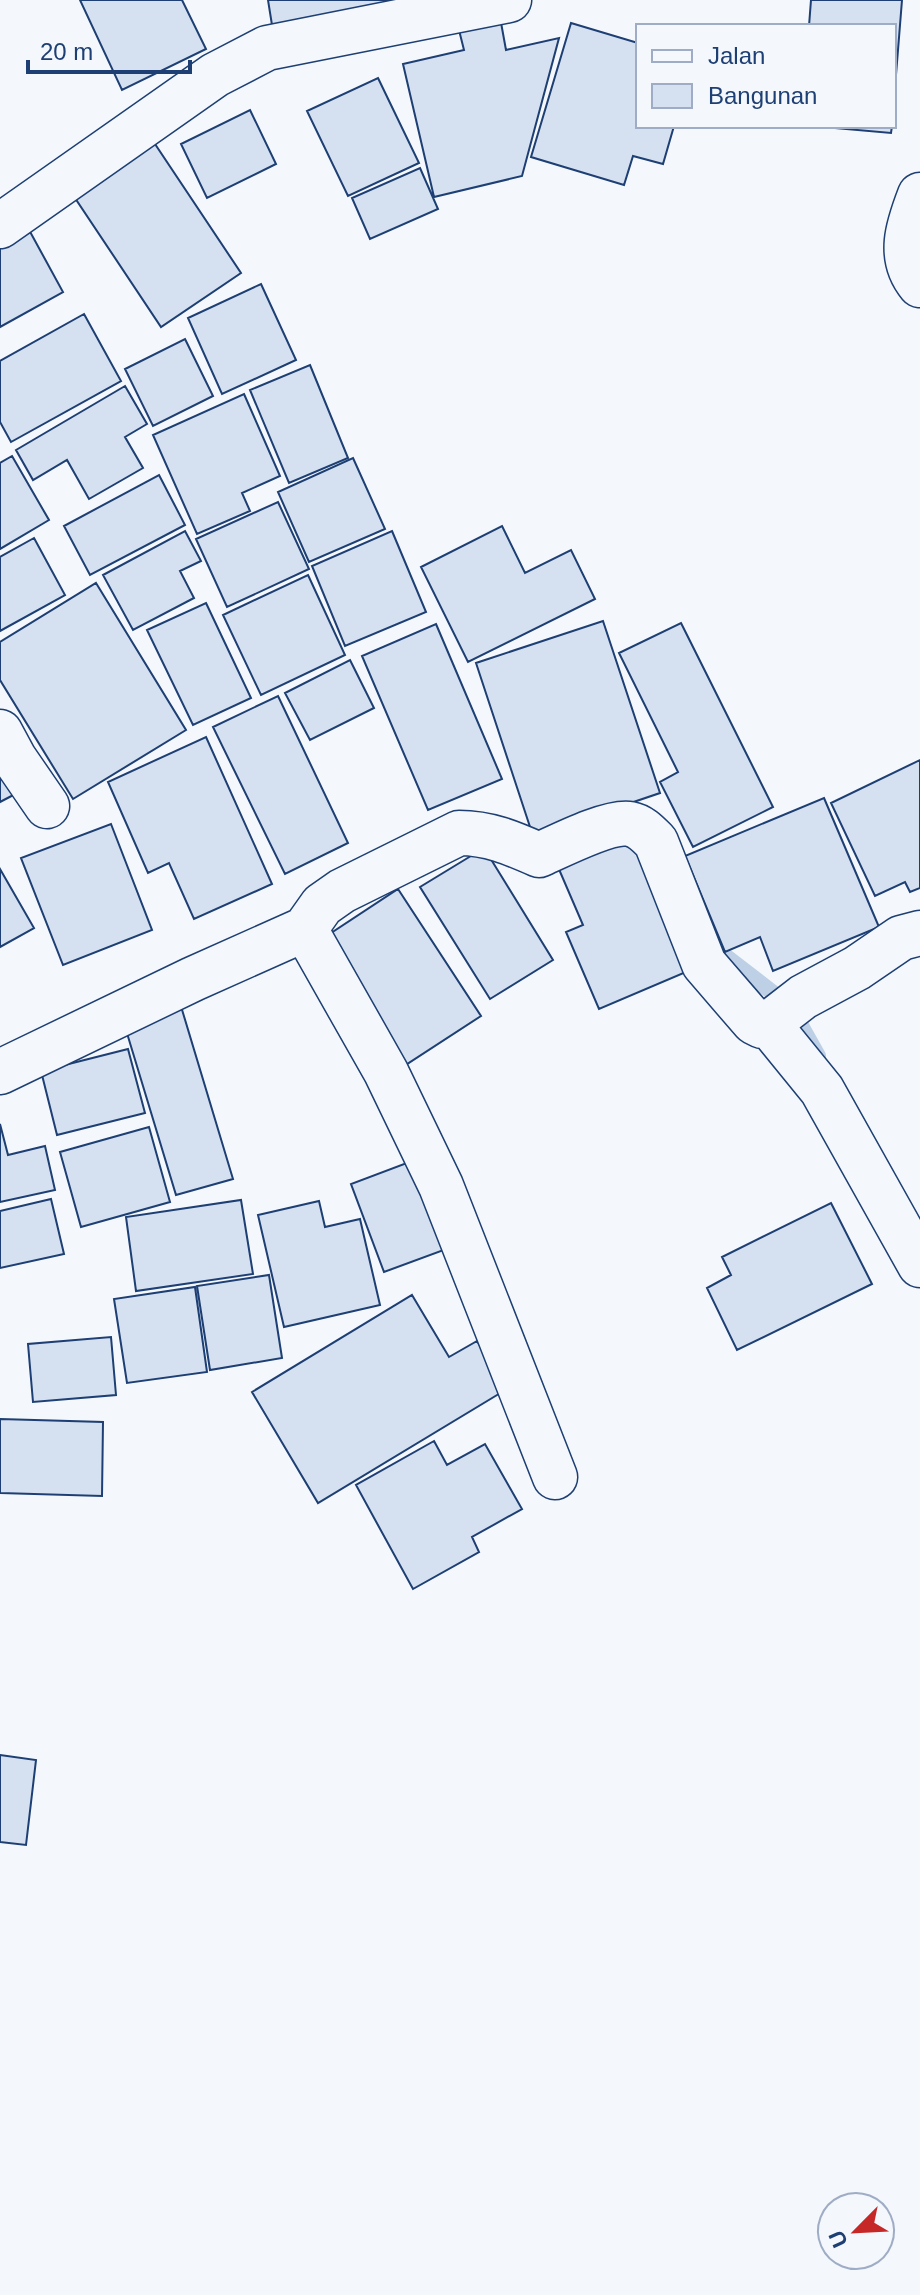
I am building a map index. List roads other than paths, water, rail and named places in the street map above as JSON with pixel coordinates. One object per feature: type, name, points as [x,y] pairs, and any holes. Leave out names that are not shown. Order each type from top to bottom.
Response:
[{"type":"street","points":[[0,226],[215,75],[267,48],[509,0]]},
{"type":"street","points":[[920,195],[907,230],[906,244],[908,263],[920,285]]},
{"type":"street","points":[[0,732],[47,806]]},
{"type":"street","points":[[0,1072],[305,929],[322,905],[342,891],[459,833],[499,838],[539,855],[616,823],[632,824],[644,830],[656,842],[704,964],[754,1022],[783,1014],[901,938],[920,933]]},
{"type":"street","points":[[305,929],[386,1072],[441,1186],[555,1477]]},
{"type":"street","points":[[783,1014],[920,1265]]},
{"type":"waterway","points":[[711,945],[790,1006],[818,1056]]}]
